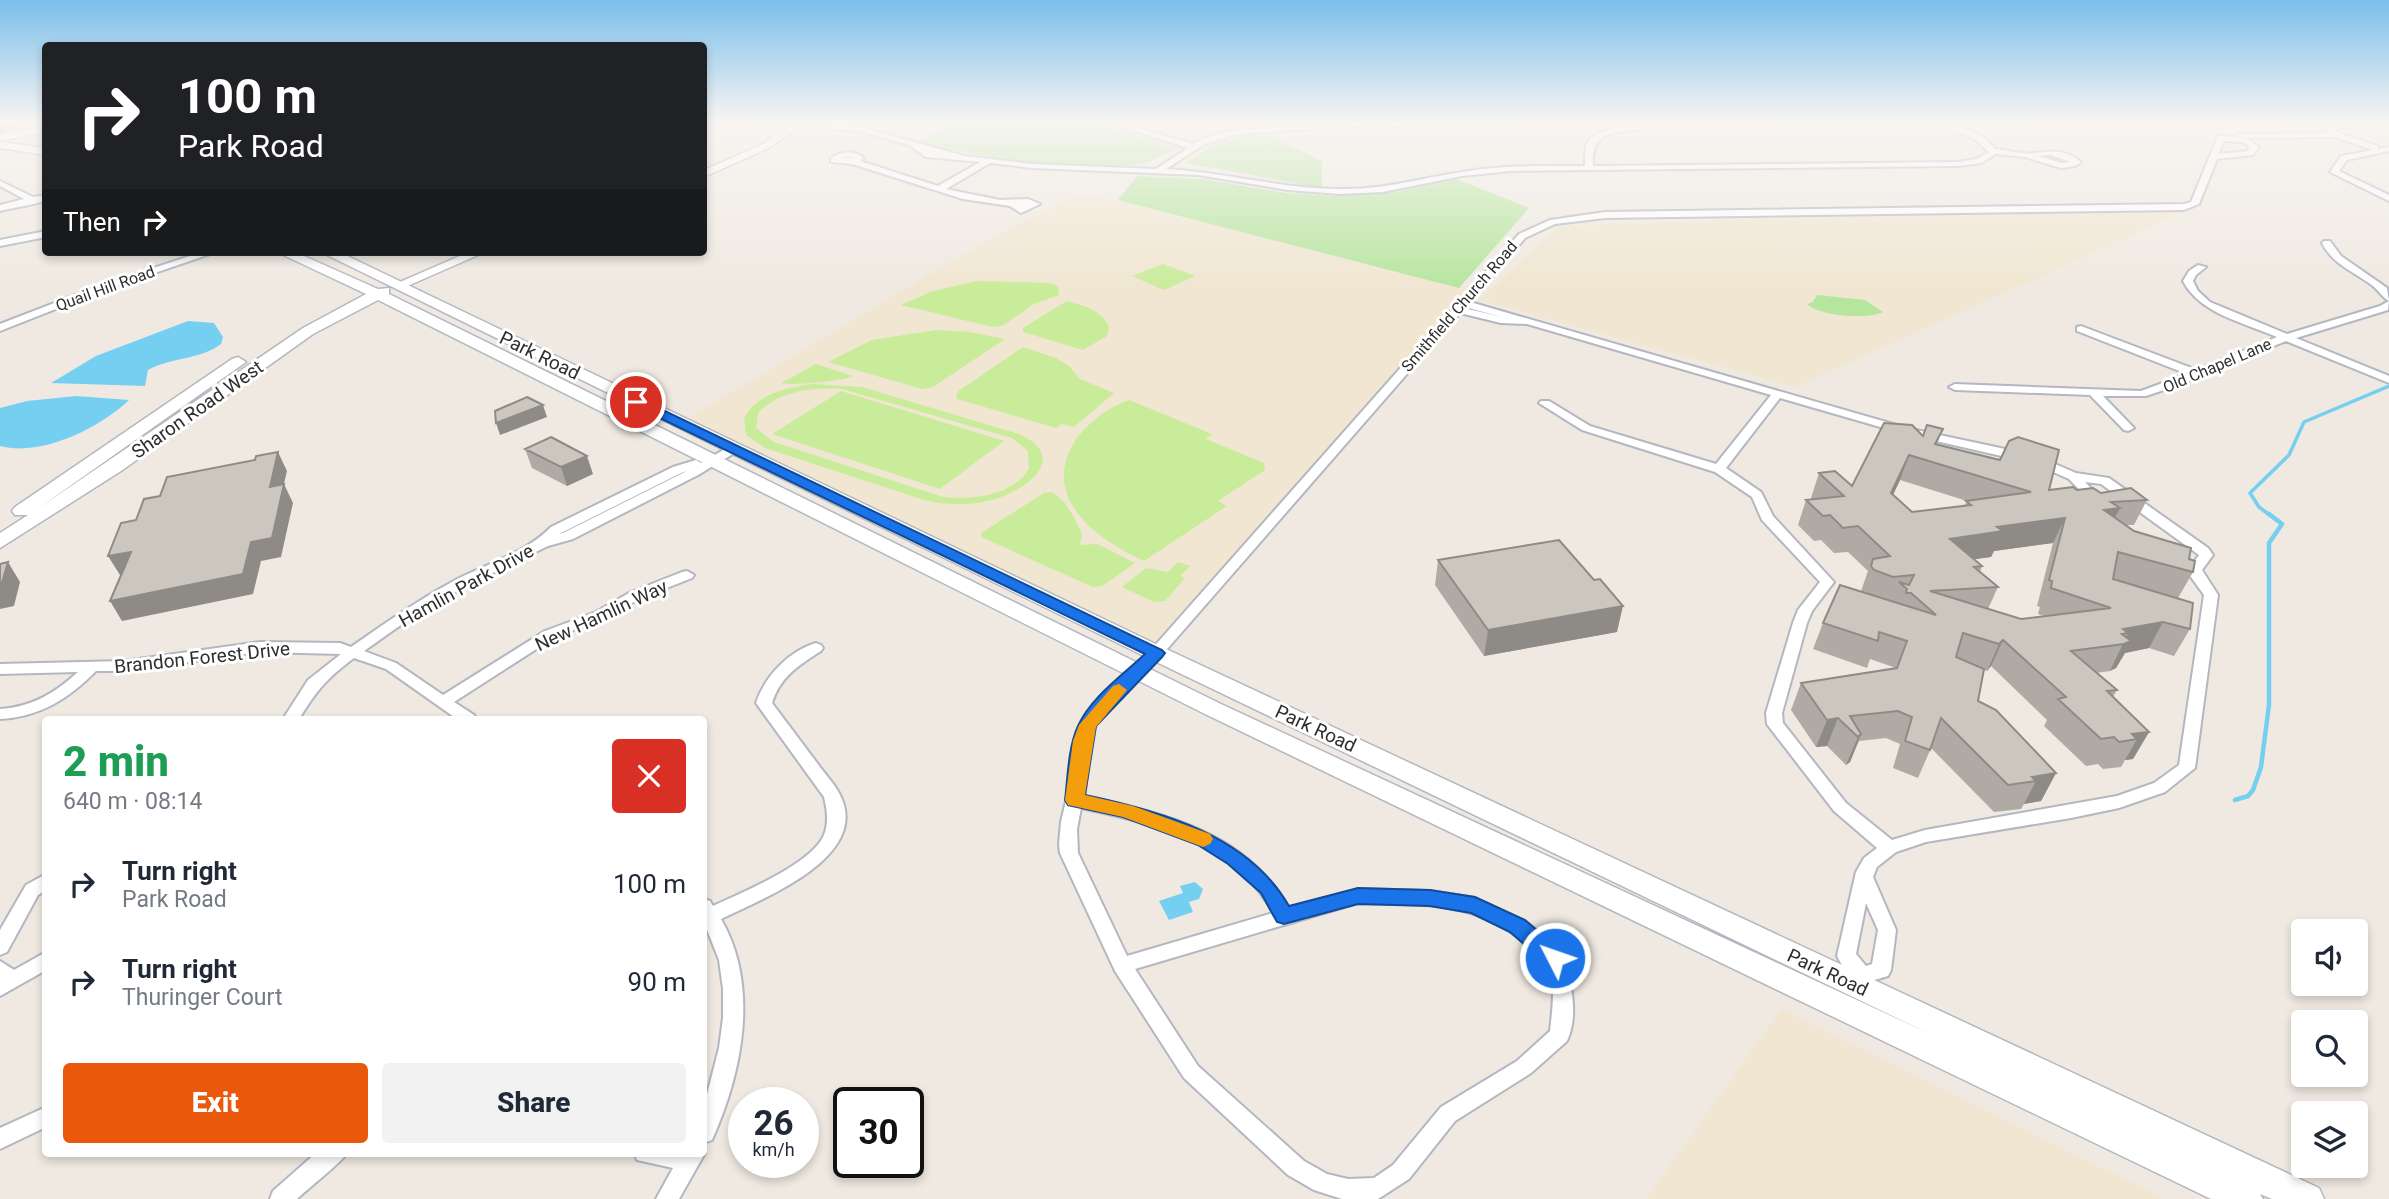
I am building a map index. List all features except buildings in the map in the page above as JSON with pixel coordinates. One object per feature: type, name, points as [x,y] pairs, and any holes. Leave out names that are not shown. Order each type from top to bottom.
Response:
[{"type":"main road","name":"Park Road","points":[[293,256],[721,454],[1147,662],[2307,1199]]},
{"type":"main road","name":"Park Road","points":[[337,256],[392,281],[721,454]]},
{"type":"main road","name":"Sharon Road West","points":[[0,526],[261,346],[392,281]]},
{"type":"main road","name":"Sharon Road West","points":[[0,542],[126,460],[299,338],[371,291]]},
{"type":"main road","name":"Park Road","points":[[1857,991],[2246,1199]]},
{"type":"street","points":[[907,178],[1013,204]]},
{"type":"street","points":[[928,184],[944,178]]},
{"type":"street","points":[[941,188],[958,178]]},
{"type":"street","points":[[1235,178],[1306,190],[1350,192],[1382,190],[1450,178]]},
{"type":"street","name":"Smithfield Church Road","points":[[1284,916],[1358,896],[1402,895],[1475,905],[1518,926],[1555,958],[1564,995],[1560,1035],[1524,1066],[1448,1114],[1401,1172],[1378,1188],[1348,1190],[1322,1183],[1296,1168],[1191,1072],[1122,965],[1069,853],[1066,827],[1074,800],[1082,741],[1097,710],[1147,662],[1522,236],[1564,220],[1605,215],[2184,207],[2195,204],[2207,178]]},
{"type":"street","points":[[2342,178],[2389,198]]},
{"type":"street","points":[[0,183],[34,199]]},
{"type":"street","points":[[0,208],[34,199]]},
{"type":"street","points":[[0,243],[42,235]]},
{"type":"street","points":[[2327,243],[2332,252],[2389,298]]},
{"type":"street","name":"Quail Hill Road","points":[[0,328],[107,286],[199,256]]},
{"type":"street","points":[[392,281],[446,256]]},
{"type":"street","points":[[392,281],[467,256]]},
{"type":"street","points":[[2202,267],[2192,273],[2188,281],[2202,300],[2284,338],[2389,380]]},
{"type":"street","points":[[2370,280],[2389,281]]},
{"type":"street","name":"Old Chapel Lane","points":[[1955,387],[2142,394],[2284,338],[2384,308],[2389,304]]},
{"type":"street","points":[[1460,306],[1501,320],[1528,321],[1685,365],[1777,395],[1905,431],[2024,457],[2073,476],[2105,481],[2203,551],[2206,555],[2195,570]]},
{"type":"street","points":[[2081,329],[2197,374]]},
{"type":"street","points":[[2095,394],[2128,428]]},
{"type":"street","points":[[1719,469],[1777,395]]},
{"type":"street","points":[[1545,402],[1586,428],[1719,469],[1757,495],[1767,517],[1826,582],[1805,610],[1800,622],[1774,713],[1775,724],[1840,807],[1888,847]]},
{"type":"street","name":"Hamlin Park Drive","points":[[293,716],[313,684],[354,651],[427,602],[543,543],[568,536],[694,472],[721,454]]},
{"type":"street","points":[[2073,476],[2104,509]]},
{"type":"street","points":[[1864,876],[1887,930],[1881,970],[1857,991],[1846,956],[1864,876],[1878,852],[1906,840],[2074,811],[2161,788],[2177,780],[2188,768],[2211,595],[2195,570],[2175,554]]},
{"type":"street","name":"New Hamlin Way","points":[[444,701],[550,634],[600,615],[634,596],[687,575]]},
{"type":"street","name":"Brandon Forest Drive","points":[[0,669],[91,668],[260,648],[315,646],[354,651],[391,666],[464,716]]},
{"type":"street","points":[[707,1125],[724,1077],[733,1026],[730,971],[707,911],[792,873],[826,848],[833,835],[836,811],[832,796],[764,703],[767,689],[776,677],[816,648]]},
{"type":"street","points":[[0,714],[27,711],[58,698],[91,668]]},
{"type":"street","points":[[1074,800],[1126,811],[1205,840],[1235,858],[1268,888],[1284,916],[1122,965]]},
{"type":"street","points":[[0,947],[32,890],[42,884]]},
{"type":"street","points":[[4,979],[42,962]]},
{"type":"street","points":[[0,1139],[42,1118]]},
{"type":"street","points":[[281,1199],[329,1157]]},
{"type":"street","points":[[667,1199],[692,1157]]},
{"type":"shaded area","points":[[1077,195],[1118,200],[1469,290],[1157,647],[683,421],[995,236]]},
{"type":"shaded area","points":[[2183,212],[1795,387],[1480,300],[1559,226],[1858,215]]},
{"type":"shaded area","points":[[1781,1009],[2165,1199],[1646,1199]]},
{"type":"green space","points":[[1135,178],[1203,179],[1286,193],[1338,196],[1396,192],[1456,179],[1529,208],[1459,288],[1118,200]]},
{"type":"green space","points":[[1267,178],[1322,178],[1322,188]]},
{"type":"green space","points":[[1163,264],[1195,276],[1164,290],[1132,276]]},
{"type":"green space","points":[[977,281],[1051,283],[1058,287],[1059,295],[1034,304],[1002,326],[993,327],[901,305],[933,291]]},
{"type":"green space","points":[[1817,295],[1865,300],[1883,312],[1866,316],[1832,314],[1807,304],[1813,302]]},
{"type":"green space","points":[[1067,301],[1086,307],[1102,317],[1109,327],[1107,336],[1083,350],[1023,332],[1023,328]]},
{"type":"green space","points":[[936,330],[969,332],[1005,339],[933,387],[922,389],[828,362],[872,340]]},
{"type":"green space","points":[[1023,347],[1056,358],[1069,366],[1080,379],[1114,393],[1074,427],[1062,424],[1056,428],[957,399],[956,394],[960,390]]},
{"type":"green space","points":[[816,364],[853,376],[840,380],[781,383]]},
{"type":"green space","points":[[813,384],[862,387],[1019,434],[1035,444],[1042,454],[1042,464],[1027,483],[1000,497],[970,504],[946,504],[921,499],[765,448],[746,435],[744,418],[756,403],[774,393]],"holes":[[[842,389],[1012,438],[1028,451],[1029,468],[1022,477],[1013,485],[991,494],[954,498],[943,497],[774,442],[756,428],[758,413],[786,395],[808,390]]]},
{"type":"green space","points":[[841,391],[1004,441],[940,489],[772,434]]},
{"type":"green space","points":[[1129,400],[1212,434],[1206,439],[1264,463],[1265,470],[1218,501],[1227,506],[1144,561],[1091,528],[1068,497],[1064,479],[1066,459],[1077,438],[1094,420]]},
{"type":"green space","points":[[1051,492],[1066,504],[1073,516],[1082,534],[1080,545],[1097,544],[1135,563],[1102,586],[1093,587],[981,537],[981,533],[1044,493]]},
{"type":"green space","points":[[1178,562],[1190,566],[1180,576],[1185,578],[1165,601],[1154,602],[1122,587],[1146,568],[1168,572]]},
{"type":"water","points":[[188,321],[214,323],[223,337],[221,344],[204,353],[148,370],[145,386],[51,383],[96,356]]},
{"type":"water","points":[[76,396],[129,400],[102,421],[69,438],[33,447],[0,446],[0,408],[27,401]]},
{"type":"water","points":[[1195,882],[1203,889],[1199,899],[1189,902],[1193,912],[1169,920],[1159,901],[1183,893],[1180,886]]},
{"type":"waterway","points":[[2271,516],[2259,507],[2250,493],[2289,455],[2304,422],[2389,386]]},
{"type":"waterway","points":[[2235,800],[2248,796],[2253,790],[2261,767],[2269,705],[2269,543],[2282,524],[2269,514]]},
{"type":"slow traffic","points":[[1119,690],[1097,710],[1088,725],[1082,741],[1080,776],[1074,800],[1126,811],[1203,839]]},
{"type":"route","points":[[636,402],[1156,653],[1092,717],[1082,741],[1080,776],[1074,800],[1126,811],[1205,840],[1235,858],[1268,888],[1284,916],[1358,896],[1402,895],[1430,898],[1475,905],[1518,926],[1555,958]]}]
